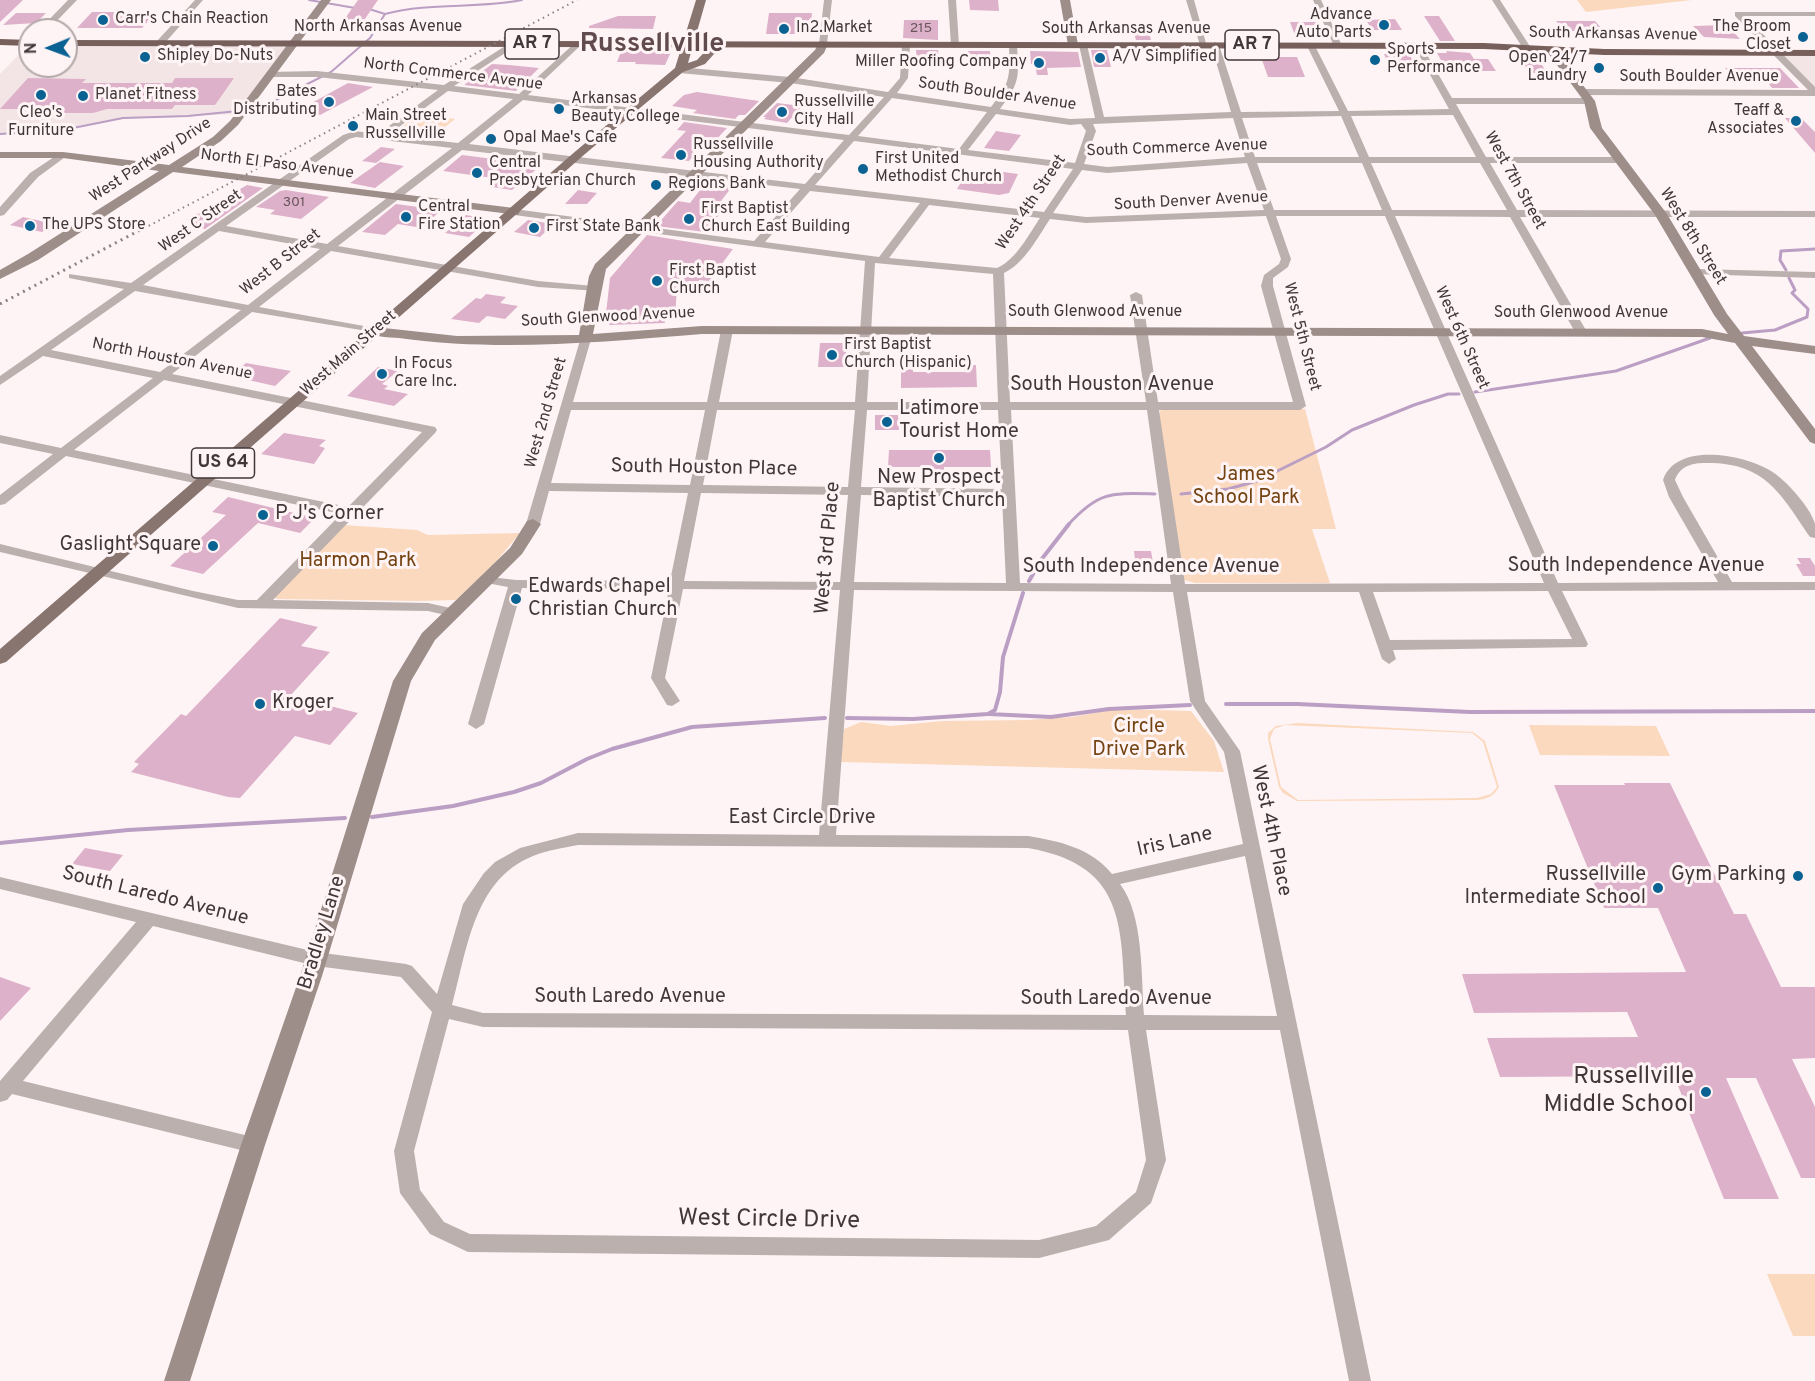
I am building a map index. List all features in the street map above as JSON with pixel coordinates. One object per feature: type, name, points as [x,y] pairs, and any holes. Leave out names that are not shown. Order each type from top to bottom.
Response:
[{"type":"highway","points":[[0,42],[18,43]]},
{"type":"highway","name":"North Arkansas Avenue","points":[[78,43],[689,44]]},
{"type":"highway","name":"South Arkansas Avenue","points":[[689,44],[1418,46],[1815,53]]},
{"type":"main road","name":"US 64","points":[[689,44],[701,0]]},
{"type":"main road","name":"West Main Street","points":[[0,658],[572,160],[679,70],[689,44]]},
{"type":"main road","points":[[679,70],[701,62],[718,44]]},
{"type":"street","points":[[55,18],[73,0]]},
{"type":"street","points":[[160,43],[199,0]]},
{"type":"street","points":[[823,45],[828,0]]},
{"type":"street","points":[[952,0],[955,45]]},
{"type":"street","points":[[1065,0],[1100,120]]},
{"type":"street","name":"West 5th Street","points":[[1190,0],[1210,45],[1236,115],[1286,259],[1284,265],[1268,277],[1268,286],[1300,406]]},
{"type":"street","points":[[1317,0],[1338,46]]},
{"type":"street","points":[[1496,0],[1527,48]]},
{"type":"street","name":"West Parkway Drive","points":[[0,275],[33,257],[217,139],[244,110],[323,3]]},
{"type":"street","points":[[1815,14],[1738,14],[1815,93]]},
{"type":"street","points":[[381,136],[445,89],[513,44]]},
{"type":"street","name":"West B Street","points":[[0,501],[461,146],[520,98],[577,44]]},
{"type":"street","name":"West 2nd Street","points":[[533,524],[585,339],[596,276],[600,267],[820,51],[823,45]]},
{"type":"street","points":[[757,244],[904,78],[906,45]]},
{"type":"street","points":[[961,152],[1010,89],[1014,74],[1013,45]]},
{"type":"street","name":"West 6th Street","points":[[1311,46],[1390,212],[1553,587],[1581,644],[1387,652],[1365,588]]},
{"type":"street","name":"West 7th Street","points":[[1418,46],[1581,332]]},
{"type":"street","name":"West 8th Street","points":[[1550,49],[1586,97],[1596,128],[1661,214],[1722,315],[1815,439]]},
{"type":"street","name":"South Boulder Avenue","points":[[679,70],[790,80],[1084,122],[1344,112],[1457,112]]},
{"type":"street","name":"North Commerce Avenue","points":[[271,74],[316,74],[631,111]]},
{"type":"street","name":"South Boulder Avenue","points":[[1451,101],[1815,93]]},
{"type":"street","name":"South Commerce Avenue","points":[[631,111],[1078,168],[1130,170],[1251,160],[1620,160]]},
{"type":"street","name":"West 4th Street","points":[[1013,587],[998,271],[1008,267],[1027,245],[1078,168],[1091,132],[1090,126],[1084,122]]},
{"type":"street","name":"West C Street","points":[[0,381],[346,137],[355,134],[381,136],[461,146]]},
{"type":"street","name":"South Denver Avenue","points":[[461,146],[1046,216],[1104,220],[1270,213],[1815,214]]},
{"type":"street","name":"North El Paso Avenue","points":[[0,155],[63,155],[514,212]]},
{"type":"street","points":[[0,213],[34,175],[63,155]]},
{"type":"street","points":[[876,260],[926,202]]},
{"type":"street","points":[[514,212],[876,260],[998,271]]},
{"type":"street","points":[[218,228],[538,284],[594,289]]},
{"type":"street","name":"West 3rd Place","points":[[827,840],[860,405],[876,260]]},
{"type":"street","points":[[1697,272],[1815,275]]},
{"type":"street","points":[[73,276],[375,332]]},
{"type":"street","name":"West 4th Place","points":[[1136,295],[1187,643],[1198,701],[1232,750],[1360,1381]]},
{"type":"street","points":[[672,701],[658,678],[727,330]]},
{"type":"street","name":"South Glenwood Avenue","points":[[375,332],[494,342],[727,330],[1702,333],[1780,347],[1815,350]]},
{"type":"street","name":"North Houston Avenue","points":[[42,351],[295,402]]},
{"type":"street","points":[[260,605],[431,430],[295,402]]},
{"type":"street","name":"South Houston Avenue","points":[[565,406],[1300,406]]},
{"type":"street","points":[[0,439],[351,512]]},
{"type":"street","points":[[1727,586],[1676,497],[1669,480],[1677,466],[1689,461],[1708,460],[1747,464],[1765,472],[1784,487],[1815,534]]},
{"type":"street","name":"South Houston Place","points":[[543,487],[1009,492]]},
{"type":"street","name":"Bradley Lane","points":[[177,1381],[316,959],[402,681],[428,637],[450,612],[516,551],[533,524]]},
{"type":"street","points":[[0,548],[216,601],[260,605],[428,607],[450,612]]},
{"type":"street","name":"South Independence Avenue","points":[[486,579],[516,584],[1179,588],[1815,586]]},
{"type":"street","points":[[476,724],[516,584]]},
{"type":"street","name":"East Circle Drive","points":[[441,1010],[469,909],[483,884],[502,864],[523,852],[578,839],[1028,842],[1056,847],[1079,856],[1100,871],[1117,893],[1129,930],[1136,1024]]},
{"type":"street","name":"Iris Lane","points":[[1108,881],[1252,848]]},
{"type":"street","name":"South Laredo Avenue","points":[[0,883],[316,959],[406,971],[441,1010],[483,1020],[1288,1023]]},
{"type":"street","points":[[149,919],[4,1090],[253,1145]]},
{"type":"street","name":"West Circle Drive","points":[[441,1010],[404,1151],[410,1193],[436,1228],[468,1243],[1039,1249],[1102,1234],[1144,1197],[1156,1160],[1136,1024]]},
{"type":"shaded area","points":[[78,43],[293,43],[241,114],[123,118],[68,129],[0,134],[0,74],[18,55],[18,78],[78,78]]},
{"type":"shaded area","points":[[1783,55],[1815,55],[1815,88]]},
{"type":"green space","points":[[1577,0],[1692,0],[1586,12]]},
{"type":"green space","points":[[419,114],[455,119],[435,135],[398,130]]},
{"type":"green space","name":"James School Park","points":[[1305,409],[1336,529],[1312,529],[1330,583],[1195,583],[1184,580],[1158,416],[1161,410]]},
{"type":"green space","name":"Harmon Park","points":[[344,525],[417,530],[428,535],[520,533],[494,564],[456,600],[276,599],[275,595]]},
{"type":"green space","name":"Circle Drive Park","points":[[1117,709],[1191,711],[1214,741],[1224,772],[840,762],[844,729],[861,722],[891,726],[942,721],[1027,720],[1072,717]]},
{"type":"green space","points":[[1297,723],[1473,732],[1485,741],[1499,787],[1495,793],[1478,800],[1297,801],[1283,793],[1279,787],[1268,739],[1268,733],[1276,726]],"holes":[[[1285,725],[1472,733],[1483,742],[1497,787],[1491,794],[1477,798],[1298,800],[1281,787],[1270,739],[1274,729]]]},
{"type":"green space","points":[[1529,725],[1656,726],[1670,756],[1540,755]]},
{"type":"green space","points":[[1767,1274],[1815,1274],[1815,1336],[1793,1336]]},
{"type":"building","points":[[0,0],[23,0],[0,22]]},
{"type":"building","points":[[358,0],[378,0],[358,29],[339,27]]},
{"type":"building","points":[[969,0],[998,0],[999,11],[970,10]]},
{"type":"building","name":"Carr's Chain Reaction","points":[[92,12],[127,12],[123,17],[152,17],[142,28],[78,27]]},
{"type":"building","points":[[16,13],[46,13],[41,18],[18,18],[18,24],[3,25]]},
{"type":"building","name":"In2.Market","points":[[769,13],[812,13],[811,23],[802,23],[801,34],[766,34]]},
{"type":"building","points":[[618,16],[656,16],[653,29],[589,28],[589,26]]},
{"type":"building","points":[[1424,16],[1439,16],[1455,41],[1440,41]]},
{"type":"building","name":"Advance Auto Parts","points":[[1395,19],[1402,30],[1372,30],[1366,20]]},
{"type":"building","points":[[904,20],[938,20],[938,40],[903,38]]},
{"type":"building","points":[[1556,21],[1595,21],[1604,31],[1565,31]]},
{"type":"building","points":[[1290,22],[1316,22],[1324,38],[1296,38]]},
{"type":"building","points":[[1727,25],[1740,39],[1704,37],[1693,26]]},
{"type":"building","points":[[1132,27],[1147,27],[1151,40],[1136,40]]},
{"type":"building","points":[[622,49],[669,50],[668,52],[671,52],[665,65],[635,64],[636,62],[617,62]]},
{"type":"building","points":[[916,50],[938,50],[939,61],[917,61]]},
{"type":"building","name":"A/V Simplified","points":[[1091,50],[1107,50],[1111,67],[1094,67]]},
{"type":"building","points":[[968,51],[990,51],[991,63],[970,63]]},
{"type":"building","points":[[1030,51],[1078,52],[1081,67],[1047,68],[1048,75],[1037,75],[1035,64],[1031,64]]},
{"type":"building","points":[[1446,51],[1470,53],[1474,59],[1488,59],[1496,71],[1447,71],[1437,53],[1447,53]]},
{"type":"building","points":[[1384,54],[1409,54],[1418,70],[1391,70]]},
{"type":"building","points":[[1264,57],[1297,57],[1305,77],[1268,77],[1262,60],[1265,60]]},
{"type":"building","points":[[1520,59],[1537,59],[1548,73],[1530,73]]},
{"type":"building","points":[[492,64],[539,68],[516,91],[464,85]]},
{"type":"building","points":[[1725,68],[1780,68],[1799,88],[1772,88],[1765,79],[1736,79]]},
{"type":"building","points":[[28,78],[86,79],[82,83],[172,83],[175,78],[234,78],[215,105],[175,105],[172,109],[107,109],[93,113],[54,113],[58,109],[0,109]]},
{"type":"building","name":"Bates Distributing","points":[[348,83],[373,87],[320,115],[299,110]]},
{"type":"building","points":[[697,92],[759,101],[745,115],[739,115],[735,119],[693,113],[697,110],[672,106],[684,95]]},
{"type":"building","name":"Russellville City Hall","points":[[777,103],[802,106],[787,123],[764,119],[766,117],[763,117]]},
{"type":"building","points":[[1785,118],[1801,118],[1815,132],[1815,153]]},
{"type":"building","points":[[684,122],[727,128],[711,145],[703,144],[689,161],[661,158],[686,131],[677,130]]},
{"type":"building","points":[[996,131],[1021,135],[1009,151],[984,148]]},
{"type":"building","points":[[381,147],[395,149],[376,163],[362,161]]},
{"type":"building","name":"Central Presbyterian Church","points":[[462,155],[501,160],[505,157],[539,163],[537,166],[540,166],[512,190],[492,187],[500,179],[443,171]]},
{"type":"building","points":[[380,162],[404,166],[375,188],[350,183]]},
{"type":"building","points":[[996,171],[1018,174],[1009,193],[999,195],[957,189],[963,179]]},
{"type":"building","points":[[247,185],[263,188],[205,229],[190,226],[196,222],[187,220]]},
{"type":"building","points":[[704,185],[731,188],[711,214],[719,215],[705,232],[656,226],[678,201],[690,203]]},
{"type":"building","points":[[578,190],[597,193],[587,204],[565,204]]},
{"type":"building","points":[[280,191],[329,197],[301,219],[270,214],[275,210],[256,207]]},
{"type":"building","name":"Central Fire Station","points":[[396,204],[441,210],[422,228],[398,224],[385,235],[362,232]]},
{"type":"building","points":[[466,215],[489,219],[469,237],[445,233]]},
{"type":"building","name":"The UPS Store","points":[[23,217],[55,224],[42,232],[10,225]]},
{"type":"building","name":"First State Bank","points":[[528,220],[553,224],[540,237],[514,232]]},
{"type":"building","name":"First Baptist Church","points":[[647,235],[733,249],[709,281],[699,280],[699,285],[677,286],[675,319],[665,320],[665,323],[609,325],[610,321],[605,322],[610,278]]},
{"type":"building","points":[[486,294],[506,297],[500,303],[518,306],[505,319],[487,316],[479,323],[451,319],[476,298],[481,299]]},
{"type":"building","name":"First Baptist Church (Hispanic)","points":[[820,343],[847,343],[845,367],[818,367]]},
{"type":"building","points":[[246,363],[291,371],[275,386],[230,376]]},
{"type":"building","points":[[964,365],[976,365],[977,387],[901,388],[901,367],[913,368],[913,372],[965,372]]},
{"type":"building","points":[[378,367],[398,371],[382,384],[388,386],[384,389],[408,394],[394,406],[347,396]]},
{"type":"building","name":"Latimore Tourist Home","points":[[875,415],[898,415],[899,430],[875,430]]},
{"type":"building","points":[[284,433],[326,440],[319,446],[325,448],[314,464],[261,454]]},
{"type":"building","name":"New Prospect Baptist Church","points":[[889,450],[990,450],[991,467],[944,467],[944,471],[927,471],[927,467],[888,467]]},
{"type":"building","points":[[228,497],[315,518],[300,533],[258,523],[203,574],[170,566],[226,515],[212,512]]},
{"type":"building","points":[[1134,551],[1151,551],[1154,569],[1136,569]]},
{"type":"building","points":[[1797,558],[1810,558],[1815,566],[1815,576],[1803,576],[1796,564],[1801,564]]},
{"type":"building","name":"Kroger","points":[[280,618],[318,627],[301,646],[330,652],[290,696],[358,713],[330,745],[295,736],[240,798],[228,797],[131,772],[139,764],[134,762],[181,714],[186,716]]},
{"type":"building","name":"Russellville Middle School","points":[[1624,783],[1670,783],[1734,914],[1746,914],[1781,987],[1815,987],[1815,1058],[1792,1059],[1815,1107],[1815,1178],[1801,1178],[1756,1078],[1726,1078],[1779,1199],[1724,1199],[1674,1076],[1500,1077],[1487,1038],[1638,1037],[1627,1012],[1474,1013],[1462,974],[1686,972],[1658,908],[1604,908],[1554,785],[1625,785]]},
{"type":"building","points":[[85,848],[123,855],[110,871],[72,864]]},
{"type":"building","points":[[0,977],[31,988],[0,1021]]},
{"type":"waterway","points":[[309,0],[355,8]]},
{"type":"waterway","points":[[385,14],[419,8],[522,0]]},
{"type":"waterway","points":[[369,9],[385,14]]},
{"type":"waterway","points":[[0,134],[68,129],[123,118],[188,116],[258,109],[331,72],[370,38],[385,14]]},
{"type":"waterway","points":[[1786,270],[1780,260],[1781,251],[1815,249]]},
{"type":"waterway","points":[[1742,333],[1775,330],[1807,317],[1808,309],[1792,293],[1795,290],[1789,278]]},
{"type":"waterway","points":[[1475,392],[1616,371],[1710,338]]},
{"type":"waterway","points":[[1181,494],[1228,489],[1257,481],[1326,447],[1352,430],[1414,405],[1448,394],[1459,394]]},
{"type":"waterway","points":[[1069,524],[1088,506],[1107,496],[1155,494]]},
{"type":"waterway","points":[[1029,581],[1041,560],[1069,524]]},
{"type":"waterway","points":[[847,718],[913,719],[988,714],[995,710],[1000,692],[1003,657],[1023,593]]},
{"type":"waterway","points":[[1226,704],[1297,704],[1470,712],[1815,711]]},
{"type":"waterway","points":[[989,714],[1051,717],[1109,709],[1190,705]]},
{"type":"waterway","points":[[372,817],[453,806],[514,792],[541,783],[612,749],[692,727],[825,718]]},
{"type":"waterway","points":[[0,843],[128,830],[345,818]]},
{"type":"railway","points":[[139,231],[577,0]]},
{"type":"railway","points":[[0,304],[142,229]]},
{"type":"place","name":"Carr's Chain Reaction","points":[[103,20]]},
{"type":"place","name":"Advance Auto Parts","points":[[1384,25]]},
{"type":"place","name":"In2.Market","points":[[784,29]]},
{"type":"place","name":"The Broom Closet","points":[[1803,37]]},
{"type":"place","name":"Shipley Do-Nuts","points":[[145,57]]},
{"type":"place","name":"A/V Simplified","points":[[1100,58]]},
{"type":"place","name":"Sports Performance","points":[[1375,60]]},
{"type":"place","name":"Miller Roofing Company","points":[[1039,63]]},
{"type":"place","name":"Open 24/7 Laundry","points":[[1599,68]]},
{"type":"place","name":"Cleo's Furniture","points":[[41,95]]},
{"type":"place","name":"Planet Fitness","points":[[83,96]]},
{"type":"place","name":"Bates Distributing","points":[[329,102]]},
{"type":"place","name":"Arkansas Beauty College","points":[[559,109]]},
{"type":"place","name":"Russellville City Hall","points":[[782,112]]},
{"type":"place","name":"Teaff & Associates","points":[[1796,121]]},
{"type":"place","name":"Main Street Russellville","points":[[353,126]]},
{"type":"place","name":"Opal Mae's Cafe","points":[[491,139]]},
{"type":"place","name":"Russellville Housing Authority","points":[[681,155]]},
{"type":"place","name":"First United Methodist Church","points":[[863,169]]},
{"type":"place","name":"Central Presbyterian Church","points":[[477,173]]},
{"type":"place","name":"Regions Bank","points":[[656,185]]},
{"type":"place","name":"Central Fire Station","points":[[406,217]]},
{"type":"place","name":"First Baptist Church East Building","points":[[689,219]]},
{"type":"place","name":"The UPS Store","points":[[30,226]]},
{"type":"place","name":"First State Bank","points":[[534,228]]},
{"type":"place","name":"First Baptist Church","points":[[657,281]]},
{"type":"place","name":"First Baptist Church (Hispanic)","points":[[832,355]]},
{"type":"place","name":"In Focus Care Inc.","points":[[382,374]]},
{"type":"place","name":"Latimore Tourist Home","points":[[887,422]]},
{"type":"place","name":"New Prospect Baptist Church","points":[[939,458]]},
{"type":"place","name":"P J's Corner","points":[[263,515]]},
{"type":"place","name":"Gaslight Square","points":[[213,546]]},
{"type":"place","name":"Edwards Chapel Christian Church","points":[[516,599]]},
{"type":"place","name":"Kroger","points":[[260,704]]},
{"type":"place","name":"Gym Parking","points":[[1798,876]]},
{"type":"place","name":"Russellville Intermediate School","points":[[1658,888]]},
{"type":"place","name":"Russellville Middle School","points":[[1706,1092]]},
{"type":"district","name":"Russellville","points":[[652,46]]}]
